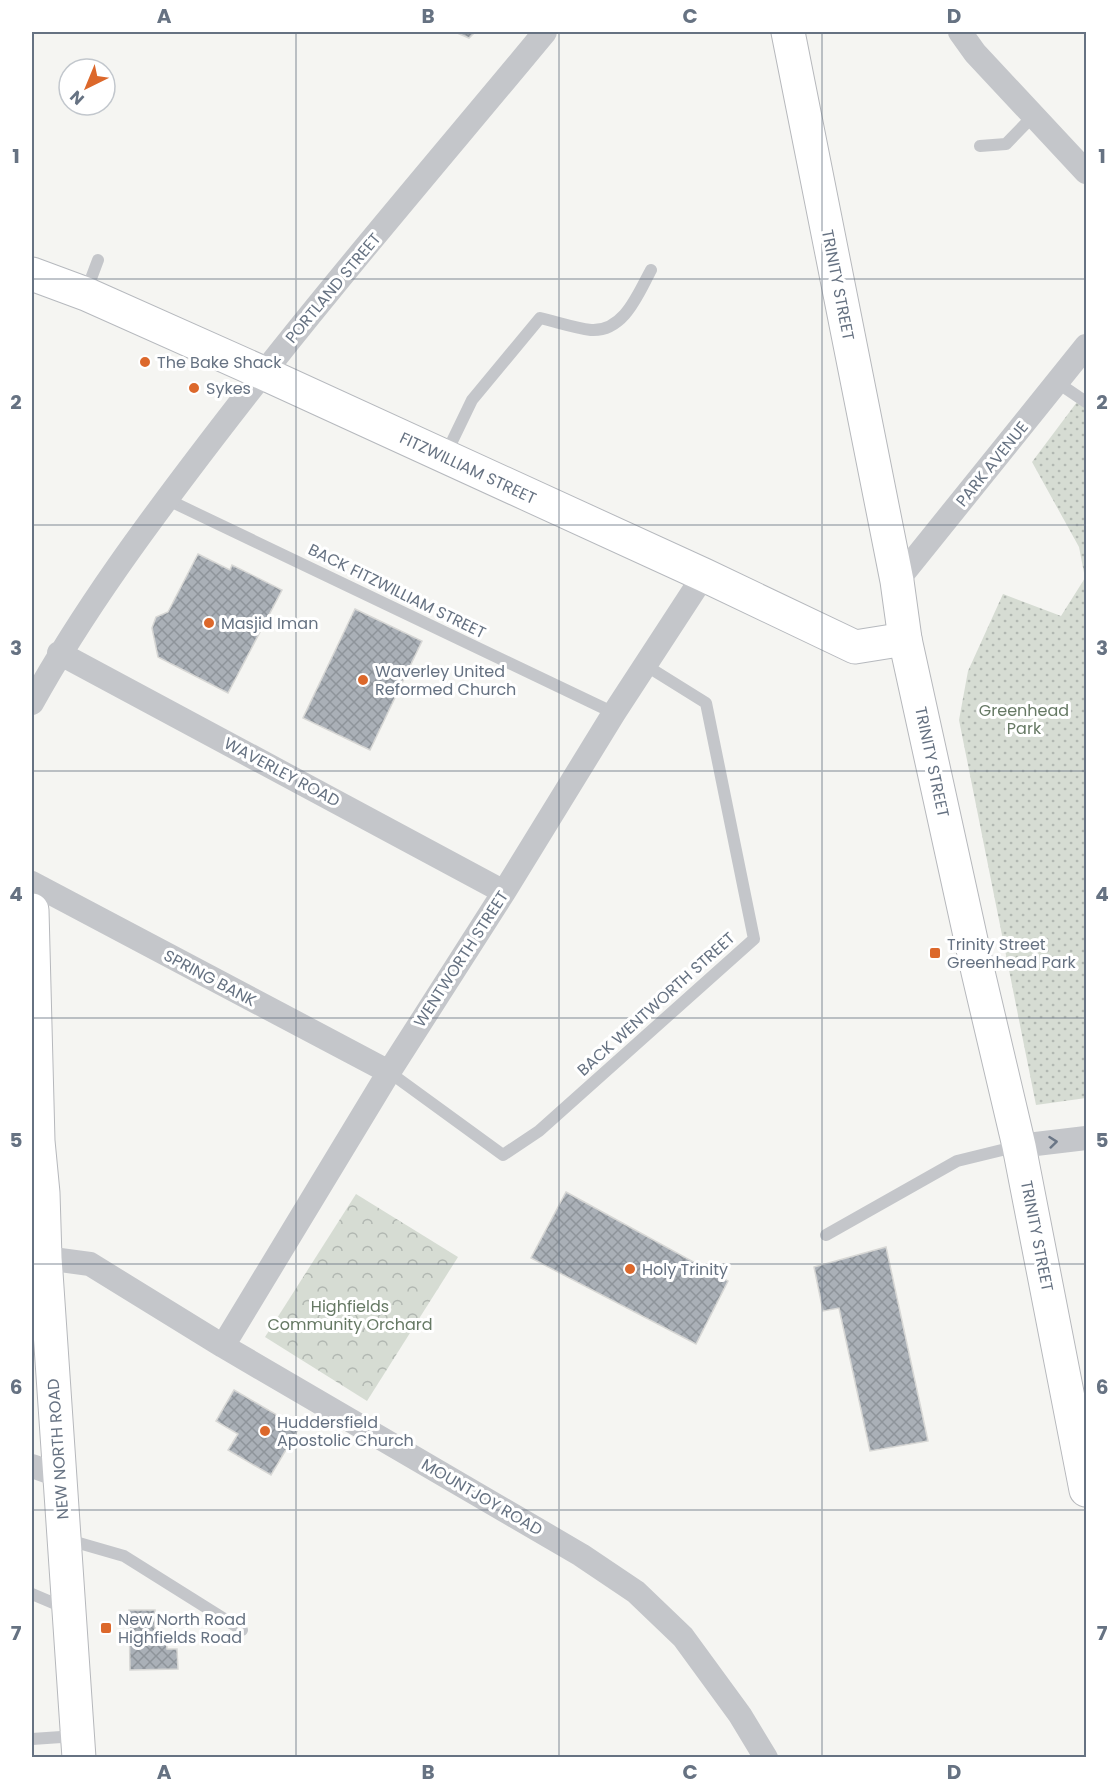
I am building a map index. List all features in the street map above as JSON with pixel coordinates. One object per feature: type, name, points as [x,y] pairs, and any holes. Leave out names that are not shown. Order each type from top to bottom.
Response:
[{"type":"main road","name":"TRINITY STREET","points":[[788,32],[897,581],[905,639],[978,972],[1019,1146],[1086,1490]]},
{"type":"main road","name":"FITZWILLIAM STREET","points":[[32,274],[86,294],[263,373],[704,575],[855,647],[905,639]]},
{"type":"main road","name":"NEW NORTH ROAD","points":[[32,910],[35,1131],[43,1193],[45,1258],[46,1471],[64,1538],[78,1747]]},
{"type":"street","name":"PORTLAND STREET","points":[[32,703],[59,653],[166,499],[263,373],[545,32]]},
{"type":"street","points":[[960,32],[975,53],[1086,172]]},
{"type":"street","name":"PARK AVENUE","points":[[897,581],[1086,346]]},
{"type":"street","name":"WENTWORTH STREET","points":[[223,1346],[388,1072],[504,892],[614,713],[704,575]]},
{"type":"street","name":"WAVERLEY ROAD","points":[[59,653],[504,892]]},
{"type":"street","name":"SPRING BANK","points":[[32,883],[388,1072]]},
{"type":"street","points":[[1019,1146],[1086,1138]]},
{"type":"street","name":"MOUNTJOY ROAD","points":[[45,1258],[90,1264],[223,1346],[581,1555],[636,1592],[683,1636],[740,1715],[766,1758]]},
{"type":"lane","points":[[980,146],[1006,144],[1034,115]]},
{"type":"lane","points":[[86,294],[98,260]]},
{"type":"lane","points":[[445,457],[472,400],[540,318],[593,330],[615,324],[631,307],[651,270]]},
{"type":"lane","points":[[1058,383],[1086,402]]},
{"type":"lane","name":"BACK FITZWILLIAM STREET","points":[[166,499],[614,713]]},
{"type":"lane","name":"BACK WENTWORTH STREET","points":[[388,1072],[503,1155],[539,1131],[754,939],[706,703],[645,665]]},
{"type":"lane","points":[[826,1235],[957,1161],[1019,1146]]},
{"type":"lane","points":[[64,1538],[124,1556],[242,1630]]},
{"type":"lane","points":[[32,1594],[69,1610]]},
{"type":"lane","points":[[32,1739],[78,1747]]},
{"type":"green space","name":"Greenhead Park","points":[[1086,390],[1086,1098],[1036,1105],[959,720],[968,671],[1003,594],[1061,616],[1085,578],[1079,547],[1032,462]]},
{"type":"green space","name":"Highfields Community Orchard","points":[[356,1194],[458,1257],[367,1401],[265,1337]]},
{"type":"building","points":[[455,32],[475,32],[469,38]]},
{"type":"building","name":"Masjid Iman","points":[[198,554],[230,570],[232,565],[282,590],[228,693],[158,657],[152,628],[156,617],[168,612]]},
{"type":"building","name":"Waverley United Reformed Church","points":[[355,609],[422,641],[370,750],[303,718]]},
{"type":"building","name":"Holy Trinity","points":[[566,1192],[728,1281],[696,1344],[531,1258]]},
{"type":"building","points":[[886,1247],[928,1441],[870,1451],[839,1308],[823,1311],[814,1267]]},
{"type":"building","name":"Huddersfield Apostolic Church","points":[[234,1390],[299,1428],[271,1475],[228,1450],[238,1434],[216,1421]]},
{"type":"building","points":[[129,1610],[155,1610],[155,1635],[166,1635],[167,1649],[177,1649],[178,1669],[130,1670]]},
{"type":"place","name":"The Bake Shack","points":[[145,362]]},
{"type":"place","name":"Sykes","points":[[194,388]]},
{"type":"place","name":"Masjid Iman","points":[[209,623]]},
{"type":"place","name":"Waverley United Reformed Church","points":[[363,680]]},
{"type":"place","name":"Trinity Street Greenhead Park","points":[[935,953]]},
{"type":"place","name":"Holy Trinity","points":[[630,1269]]},
{"type":"place","name":"Huddersfield Apostolic Church","points":[[265,1431]]},
{"type":"place","name":"New North Road Highfields Road","points":[[106,1628]]}]
